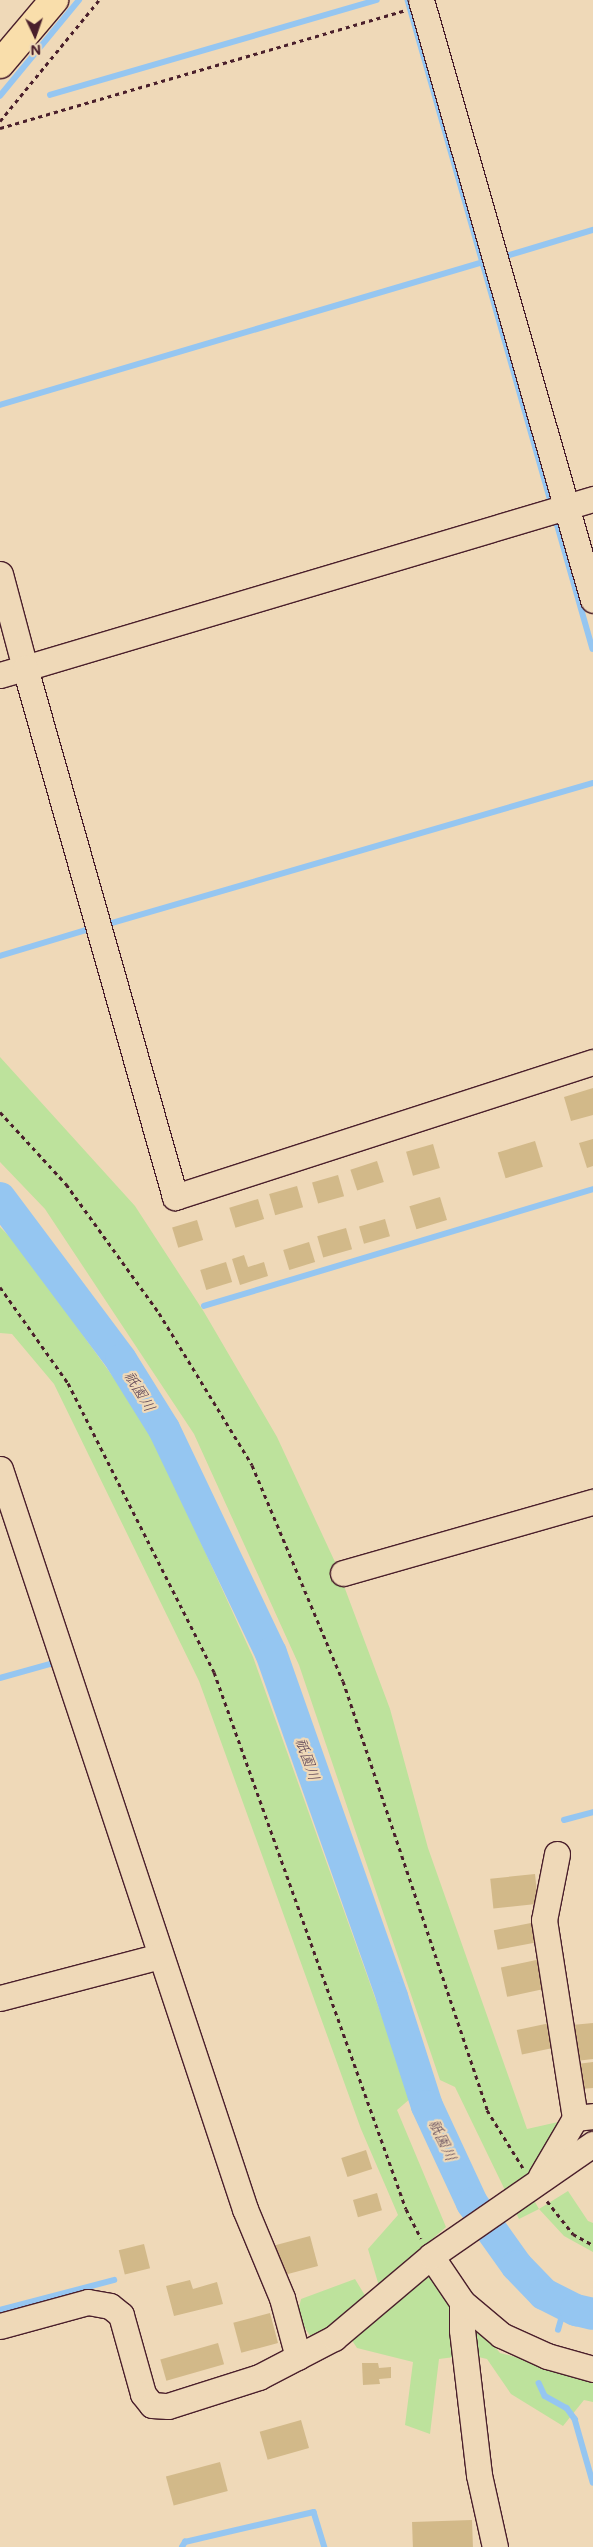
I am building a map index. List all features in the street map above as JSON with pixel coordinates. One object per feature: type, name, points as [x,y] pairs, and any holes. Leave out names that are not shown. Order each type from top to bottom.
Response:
[{"type":"main road","points":[[0,64],[54,0]]},
{"type":"street","points":[[421,0],[555,510],[593,600]]},
{"type":"street","points":[[0,675],[593,499]]},
{"type":"street","points":[[0,574],[175,1197],[593,1062]]},
{"type":"street","points":[[0,1468],[245,2209],[282,2298],[298,2357]]},
{"type":"street","points":[[343,1573],[593,1502]]},
{"type":"street","points":[[535,2187],[584,2117],[544,1920],[557,1854]]},
{"type":"street","points":[[0,1998],[160,1956]]},
{"type":"street","points":[[0,2326],[88,2302],[110,2306],[121,2315],[143,2394],[152,2405],[168,2406],[260,2377],[334,2338],[431,2256],[535,2187],[593,2144]]},
{"type":"street","points":[[431,2256],[462,2302],[501,2336],[547,2356],[593,2369]]},
{"type":"street","points":[[462,2302],[462,2330],[479,2475],[495,2547]]},
{"type":"path","points":[[0,121],[99,0]]},
{"type":"path","points":[[0,128],[397,13]]},
{"type":"path","points":[[0,1112],[66,1184],[159,1312],[252,1465],[344,1681],[488,2110],[535,2187],[573,2234],[593,2245]]},
{"type":"path","points":[[0,1287],[68,1383],[214,1672],[406,2208],[431,2256]]},
{"type":"green space","points":[[0,1057],[135,1206],[204,1312],[277,1437],[335,1562],[390,1709],[428,1848],[527,2129],[567,2120],[524,2183],[539,2209],[519,2219],[455,2087],[440,2080],[299,1665],[194,1434],[45,1209],[0,1162]]},
{"type":"green space","points":[[0,1227],[18,1245],[147,1424],[253,1657],[411,2098],[397,2110],[446,2227],[379,2286],[368,2249],[398,2215],[361,2129],[199,1681],[54,1384],[12,1334],[0,1333]]},
{"type":"green space","points":[[568,2191],[588,2221],[593,2223],[593,2252],[564,2236],[539,2209]]},
{"type":"green space","points":[[429,2270],[500,2353],[593,2377],[593,2402],[584,2400],[563,2426],[511,2394],[487,2359],[470,2355],[439,2359],[430,2434],[405,2425],[413,2362],[357,2348],[341,2324],[311,2337],[297,2316],[301,2299],[355,2279],[378,2317]]},
{"type":"building","points":[[593,1088],[593,1115],[571,1121],[564,1097]]},
{"type":"building","points":[[593,1139],[593,1166],[587,1168],[579,1143]]},
{"type":"building","points":[[535,1141],[543,1167],[506,1178],[498,1152]]},
{"type":"building","points":[[433,1144],[440,1168],[413,1176],[406,1152]]},
{"type":"building","points":[[377,1161],[384,1182],[357,1191],[350,1170]]},
{"type":"building","points":[[338,1175],[344,1196],[318,1204],[312,1182]]},
{"type":"building","points":[[297,1186],[303,1207],[275,1215],[269,1194]]},
{"type":"building","points":[[440,1197],[447,1220],[416,1229],[409,1206]]},
{"type":"building","points":[[258,1199],[264,1219],[235,1228],[229,1208]]},
{"type":"building","points":[[385,1219],[390,1236],[364,1244],[359,1226]]},
{"type":"building","points":[[197,1220],[203,1240],[178,1248],[172,1228]]},
{"type":"building","points":[[346,1228],[352,1249],[323,1257],[317,1236]]},
{"type":"building","points":[[309,1242],[315,1262],[289,1270],[283,1250]]},
{"type":"building","points":[[244,1255],[248,1267],[264,1262],[268,1276],[240,1285],[232,1259]]},
{"type":"building","points":[[226,1262],[232,1282],[206,1290],[200,1270]]},
{"type":"building","points":[[535,1874],[538,1904],[493,1909],[490,1879]]},
{"type":"building","points":[[536,1922],[540,1942],[498,1950],[494,1930]]},
{"type":"building","points":[[541,1959],[547,1988],[507,1997],[501,1968]]},
{"type":"building","points":[[550,2023],[555,2047],[522,2055],[517,2030]]},
{"type":"building","points":[[593,2023],[593,2059],[576,2061],[572,2025]]},
{"type":"building","points":[[593,2062],[593,2088],[580,2089],[577,2064]]},
{"type":"building","points":[[366,2150],[372,2169],[347,2177],[341,2158]]},
{"type":"building","points":[[377,2193],[382,2210],[358,2217],[353,2200]]},
{"type":"building","points":[[310,2236],[318,2266],[281,2276],[273,2246]]},
{"type":"building","points":[[144,2244],[150,2268],[125,2275],[119,2250]]},
{"type":"building","points":[[190,2280],[193,2289],[217,2282],[223,2304],[174,2316],[166,2286]]},
{"type":"building","points":[[270,2313],[278,2343],[241,2353],[233,2323]]},
{"type":"building","points":[[218,2343],[224,2364],[166,2381],[160,2360]]},
{"type":"building","points":[[362,2363],[378,2363],[379,2368],[391,2367],[391,2378],[379,2379],[380,2384],[363,2385]]},
{"type":"building","points":[[301,2420],[309,2448],[268,2460],[260,2432]]},
{"type":"building","points":[[220,2462],[228,2491],[174,2505],[166,2476]]},
{"type":"building","points":[[472,2520],[473,2547],[413,2547],[412,2522]]},
{"type":"waterway","points":[[0,96],[79,0]]},
{"type":"waterway","points":[[50,95],[376,0]]},
{"type":"waterway","points":[[408,0],[552,505]]},
{"type":"waterway","points":[[510,255],[593,230]]},
{"type":"waterway","points":[[0,405],[483,262]]},
{"type":"waterway","points":[[555,516],[593,649]]},
{"type":"waterway","points":[[109,924],[593,783]]},
{"type":"waterway","points":[[0,956],[86,930]]},
{"type":"waterway","points":[[204,1306],[593,1189]]},
{"type":"waterway","name":"祇園川","points":[[0,1198],[121,1360],[164,1429],[271,1653],[392,1997],[427,2106],[472,2203],[517,2266],[544,2294],[576,2310],[593,2314]]},
{"type":"waterway","points":[[0,1678],[50,1664]]},
{"type":"waterway","points":[[564,1820],[593,1812]]},
{"type":"waterway","points":[[0,2310],[114,2280]]},
{"type":"waterway","points":[[558,2330],[565,2305]]},
{"type":"waterway","points":[[539,2383],[545,2396],[567,2408],[575,2419],[593,2482]]},
{"type":"waterway","points":[[182,2547],[185,2542],[314,2512],[325,2547]]}]
